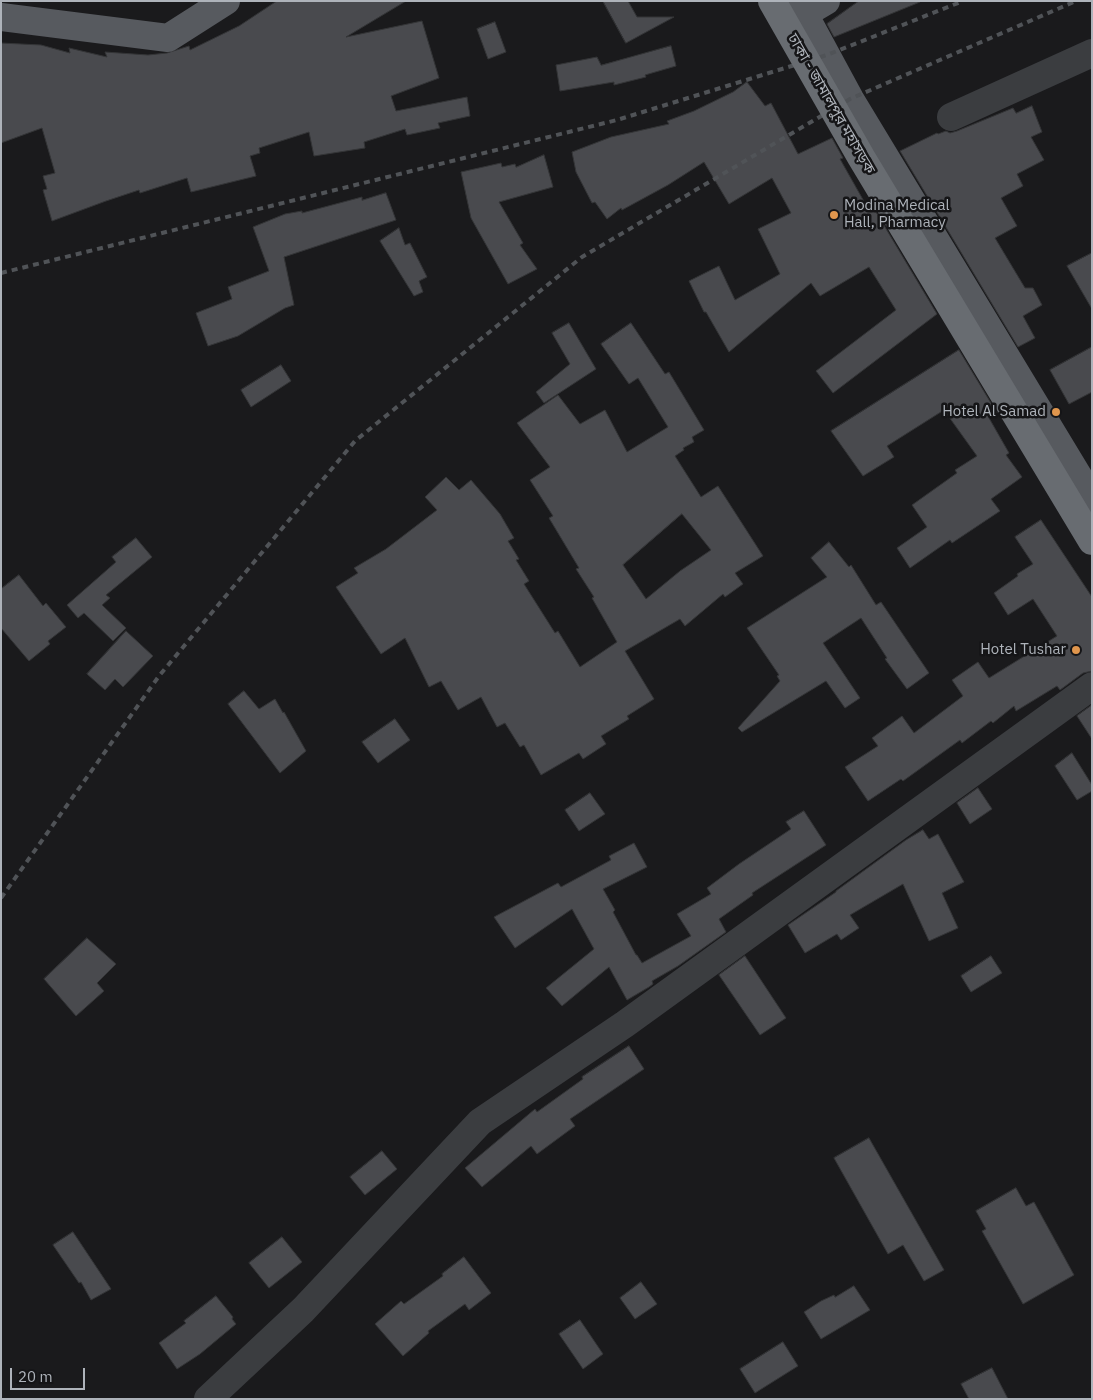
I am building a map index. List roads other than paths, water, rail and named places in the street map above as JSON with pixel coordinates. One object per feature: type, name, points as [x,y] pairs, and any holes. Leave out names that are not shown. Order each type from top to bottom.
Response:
[{"type":"highway","name":"ঢাকা - জামালপুর মহাসড়ক","points":[[772,1],[861,157],[1092,541]]},
{"type":"main road","points":[[1,18],[168,38],[226,1]]},
{"type":"main road","points":[[809,5],[850,99],[1092,499]]},
{"type":"street","points":[[951,117],[1092,53]]},
{"type":"street","points":[[208,1399],[303,1310],[480,1122],[625,1024],[1092,686]]},
{"type":"railway","points":[[1,273],[617,120],[827,55],[963,1]]},
{"type":"railway","points":[[1,898],[159,676],[355,441],[582,257],[850,99],[1076,1]]},
{"type":"place","name":"Modina Medical Hall, Pharmacy","points":[[834,215]]},
{"type":"place","name":"Hotel Al Samad","points":[[1056,412]]},
{"type":"place","name":"Hotel Tushar","points":[[1076,650]]}]
